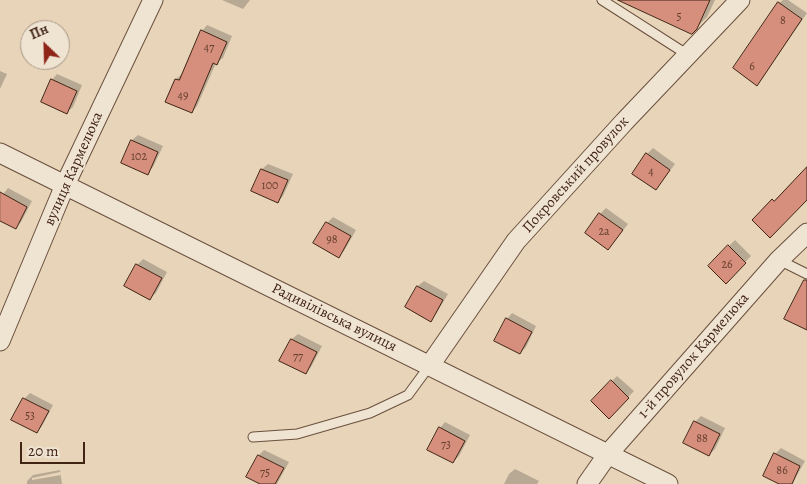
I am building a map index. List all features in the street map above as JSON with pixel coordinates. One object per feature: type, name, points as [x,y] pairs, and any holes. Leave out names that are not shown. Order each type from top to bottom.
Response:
[{"type":"street","name":"вулиця Кармелюка","points":[[0,341],[65,185],[153,0]]},
{"type":"street","name":"Покровський провулок","points":[[430,365],[516,240],[624,122],[740,0]]},
{"type":"street","name":"Радивілівська вулиця","points":[[0,153],[668,484]]},
{"type":"street","name":"1-й провулок Кармелюка","points":[[587,484],[608,454],[779,260],[807,233]]},
{"type":"lane","points":[[602,0],[688,55]]},
{"type":"lane","points":[[779,260],[807,274]]},
{"type":"lane","points":[[253,437],[297,434],[370,413],[408,395],[430,365]]},
{"type":"building","points":[[618,0],[710,0],[697,29],[692,34]]},
{"type":"building","points":[[778,2],[802,19],[757,86],[733,68]]},
{"type":"building","points":[[201,30],[227,42],[217,65],[213,63],[192,113],[165,102],[175,79],[179,80]]},
{"type":"building","points":[[51,79],[77,91],[67,114],[41,102]]},
{"type":"building","points":[[131,140],[158,152],[148,175],[121,163]]},
{"type":"building","points":[[646,153],[670,170],[656,190],[632,174]]},
{"type":"building","points":[[807,167],[807,200],[770,238],[752,220],[772,199],[774,201]]},
{"type":"building","points":[[261,169],[288,180],[278,203],[251,191]]},
{"type":"building","points":[[0,192],[27,207],[16,229],[0,221]]},
{"type":"building","points":[[599,213],[623,230],[608,250],[585,233]]},
{"type":"building","points":[[326,222],[351,236],[339,258],[313,243]]},
{"type":"building","points":[[728,245],[746,263],[726,284],[708,266]]},
{"type":"building","points":[[136,264],[162,278],[150,300],[124,286]]},
{"type":"building","points":[[804,280],[807,280],[807,330],[784,319]]},
{"type":"building","points":[[417,286],[443,300],[431,322],[405,307]]},
{"type":"building","points":[[506,318],[532,332],[520,354],[494,341]]},
{"type":"building","points":[[291,339],[317,352],[306,374],[279,361]]},
{"type":"building","points":[[611,380],[629,398],[609,419],[591,401]]},
{"type":"building","points":[[23,398],[49,411],[37,433],[11,420]]},
{"type":"building","points":[[694,421],[720,434],[709,456],[683,443]]},
{"type":"building","points":[[439,427],[465,441],[453,463],[427,450]]},
{"type":"building","points":[[774,453],[800,466],[792,484],[779,484],[763,476]]},
{"type":"building","points":[[258,455],[284,468],[275,484],[260,484],[246,477]]}]
